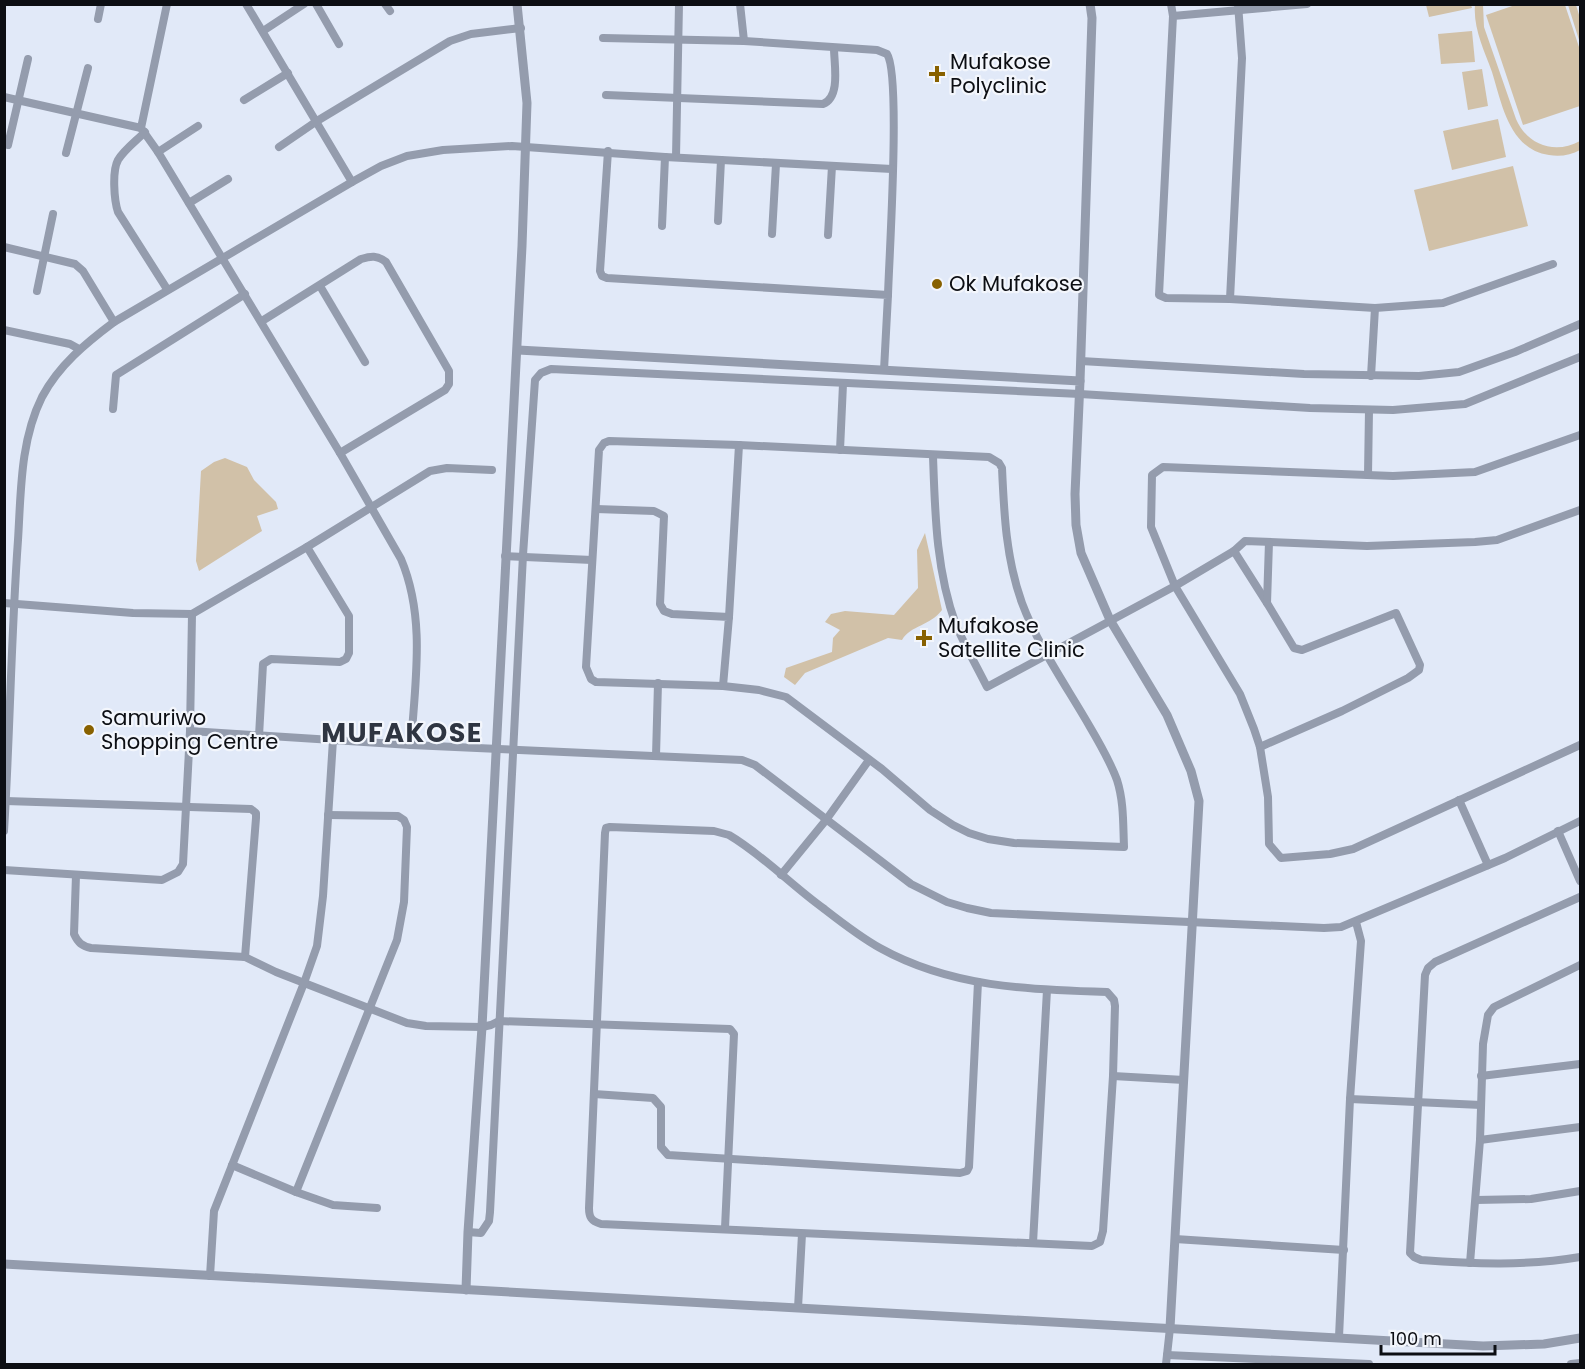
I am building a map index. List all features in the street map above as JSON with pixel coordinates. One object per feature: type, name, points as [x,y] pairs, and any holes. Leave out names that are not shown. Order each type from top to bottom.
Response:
[{"type":"street","points":[[98,19],[101,4]]},
{"type":"street","points":[[167,4],[143,130],[115,167],[115,203],[118,212],[167,290]]},
{"type":"street","points":[[246,4],[352,182]]},
{"type":"street","points":[[262,31],[304,4]]},
{"type":"street","points":[[316,4],[339,44]]},
{"type":"street","points":[[466,1290],[518,350],[527,103],[518,4]]},
{"type":"street","points":[[676,157],[679,4]]},
{"type":"street","points":[[740,4],[744,41]]},
{"type":"street","points":[[1090,4],[1092,18],[1075,494],[1076,525],[1081,553],[1110,620],[1167,715],[1191,771],[1200,801],[1166,1365]]},
{"type":"street","points":[[1171,4],[1173,16],[1158,291],[1163,297],[1375,308],[1443,303],[1553,264]]},
{"type":"street","points":[[1173,16],[1238,7],[1307,4]]},
{"type":"street","points":[[1230,299],[1242,58],[1238,7]]},
{"type":"street","points":[[279,147],[450,41],[471,34],[521,28]]},
{"type":"street","points":[[603,38],[744,41],[882,51],[890,59],[894,118],[884,370]]},
{"type":"street","points":[[606,94],[823,104],[830,100],[834,93],[834,48]]},
{"type":"street","points":[[8,145],[28,59]]},
{"type":"street","points":[[66,153],[87,68]]},
{"type":"street","points":[[244,100],[288,74]]},
{"type":"street","points":[[4,97],[143,130],[158,152],[262,321],[408,574],[417,627],[411,745]]},
{"type":"street","points":[[158,152],[198,126]]},
{"type":"street","points":[[4,831],[23,475],[29,430],[43,397],[60,371],[79,349],[114,322],[352,182],[381,166],[407,156],[443,150],[525,146],[776,164],[892,169]]},
{"type":"street","points":[[608,151],[600,271],[602,276],[888,295]]},
{"type":"street","points":[[662,226],[665,157]]},
{"type":"street","points":[[718,221],[721,160]]},
{"type":"street","points":[[772,234],[776,164]]},
{"type":"street","points":[[828,235],[832,166]]},
{"type":"street","points":[[189,203],[228,179]]},
{"type":"street","points":[[37,291],[53,214]]},
{"type":"street","points":[[4,247],[75,264],[83,271],[114,322]]},
{"type":"street","points":[[262,321],[361,259],[370,256],[380,257],[386,262],[449,371],[449,384],[445,390],[340,453]]},
{"type":"street","points":[[320,286],[365,362]]},
{"type":"street","points":[[113,409],[116,375],[245,294]]},
{"type":"street","points":[[1371,376],[1375,308]]},
{"type":"street","points":[[1081,362],[1371,376],[1419,376],[1459,372],[1515,352],[1581,324]]},
{"type":"street","points":[[4,330],[70,344],[79,349]]},
{"type":"street","points":[[518,350],[1080,381]]},
{"type":"street","points":[[468,1232],[481,1233],[489,1221],[523,555],[535,380],[541,373],[551,369],[1393,410],[1465,404],[1581,357]]},
{"type":"street","points":[[840,450],[843,384]]},
{"type":"street","points":[[1368,475],[1369,410]]},
{"type":"street","points":[[1579,438],[1475,472],[1393,476],[1163,467],[1152,475],[1151,526],[1175,586],[1240,694],[1260,747],[1268,797],[1269,844],[1281,858],[1330,854],[1353,849],[1581,745]]},
{"type":"street","points":[[609,441],[840,450],[989,457],[999,463],[1002,468],[1005,524],[1013,572],[1022,603],[1048,655],[1109,759],[1123,807],[1124,847],[1014,843],[969,833],[930,810],[786,697],[759,690],[723,686],[596,681],[588,676],[586,667],[592,560],[601,446],[609,441]]},
{"type":"street","points":[[723,686],[739,445]]},
{"type":"street","points":[[933,456],[935,530],[949,599],[957,625],[987,687],[1175,586],[1234,551],[1245,541],[1367,546],[1497,540],[1581,510]]},
{"type":"street","points":[[4,603],[133,613],[192,614],[307,547],[423,475],[438,469],[492,470]]},
{"type":"street","points":[[596,509],[654,511],[664,516],[660,604],[664,611],[672,614],[729,617]]},
{"type":"street","points":[[1267,603],[1269,542]]},
{"type":"street","points":[[260,736],[263,664],[266,660],[340,662],[349,653],[349,616],[307,547]]},
{"type":"street","points":[[1234,551],[1294,648],[1302,650],[1396,613],[1420,665],[1419,670],[1408,678],[1342,711],[1260,747]]},
{"type":"street","points":[[505,556],[523,555],[592,560]]},
{"type":"street","points":[[4,870],[162,880],[178,872],[183,864],[190,731],[192,614]]},
{"type":"street","points":[[656,756],[658,682]]},
{"type":"street","points":[[190,731],[411,745],[749,761],[911,884],[947,902],[991,913],[1192,923],[1341,927],[1488,865],[1581,821]]},
{"type":"street","points":[[210,1276],[213,1218],[317,946],[323,896],[333,740]]},
{"type":"street","points":[[781,875],[826,820],[869,760]]},
{"type":"street","points":[[1459,800],[1488,865]]},
{"type":"street","points":[[6,801],[251,809],[256,813],[245,957]]},
{"type":"street","points":[[296,1192],[397,940],[404,902],[407,827],[404,820],[398,816],[328,815]]},
{"type":"street","points":[[610,826],[723,832],[733,837],[821,907],[878,947],[948,976],[978,982],[1047,990],[1107,992],[1112,997],[1115,1006],[1113,1076],[1103,1231],[1100,1242],[1092,1246],[601,1224],[589,1216],[606,828],[610,826]]},
{"type":"street","points":[[1558,831],[1581,881]]},
{"type":"street","points":[[76,875],[74,934],[83,946],[245,957],[304,983],[416,1024],[482,1027],[499,1021],[730,1029],[733,1031],[725,1228]]},
{"type":"street","points":[[1581,897],[1431,964],[1425,975],[1410,1253],[1421,1260],[1470,1263],[1523,1263],[1581,1257]]},
{"type":"street","points":[[1339,1337],[1350,1099],[1361,941],[1356,922]]},
{"type":"street","points":[[1470,1263],[1480,1140],[1481,1076],[1486,1022],[1494,1007],[1581,965]]},
{"type":"street","points":[[594,1094],[653,1098],[661,1107],[661,1147],[668,1155],[960,1173],[967,1171],[978,982]]},
{"type":"street","points":[[1033,1243],[1047,990]]},
{"type":"street","points":[[1481,1076],[1581,1064]]},
{"type":"street","points":[[1113,1076],[1184,1080]]},
{"type":"street","points":[[1350,1099],[1481,1105]]},
{"type":"street","points":[[1480,1140],[1581,1127]]},
{"type":"street","points":[[232,1165],[333,1205],[377,1208]]},
{"type":"street","points":[[1476,1200],[1531,1199],[1581,1191]]},
{"type":"street","points":[[798,1308],[802,1234]]},
{"type":"street","points":[[1175,1239],[1344,1250]]},
{"type":"street","points":[[4,1264],[1506,1346],[1544,1344],[1581,1338]]},
{"type":"street","points":[[1167,1355],[1369,1365]]},
{"type":"street","points":[[1571,1365],[1581,1363]]},
{"type":"shaded area","points":[[1518,4],[1565,5],[1580,50],[1580,106],[1523,125],[1486,15]]},
{"type":"shaded area","points":[[1426,5],[1471,5],[1472,8],[1429,17]]},
{"type":"shaded area","points":[[1475,5],[1483,5],[1484,27],[1521,128],[1534,141],[1552,147],[1571,145],[1580,141],[1580,150],[1565,155],[1549,155],[1535,151],[1516,135],[1504,111],[1480,39]]},
{"type":"shaded area","points":[[1568,5],[1576,5],[1580,18],[1580,43]]},
{"type":"shaded area","points":[[1472,31],[1475,62],[1441,64],[1438,34]]},
{"type":"shaded area","points":[[1482,69],[1488,106],[1468,110],[1462,72]]},
{"type":"shaded area","points":[[1498,119],[1506,157],[1452,170],[1443,131]]},
{"type":"shaded area","points":[[1513,166],[1528,226],[1429,251],[1414,190]]},
{"type":"shaded area","points":[[225,458],[247,467],[254,480],[276,502],[278,509],[257,516],[262,531],[199,571],[196,561],[201,471]]},
{"type":"shaded area","points":[[925,533],[942,610],[932,619],[910,631],[902,640],[888,638],[805,673],[795,685],[784,677],[786,668],[832,652],[833,638],[840,630],[825,622],[831,614],[845,611],[894,615],[918,588],[917,550]]},
{"type":"place","name":"Mufakose Polyclinic","points":[[937,74]]},
{"type":"place","name":"Ok Mufakose","points":[[937,284]]},
{"type":"place","name":"Mufakose Satellite Clinic","points":[[924,638]]},
{"type":"place","name":"Samuriwo Shopping Centre","points":[[89,730]]},
{"type":"district","name":"MUFAKOSE","points":[[402,733]]}]
